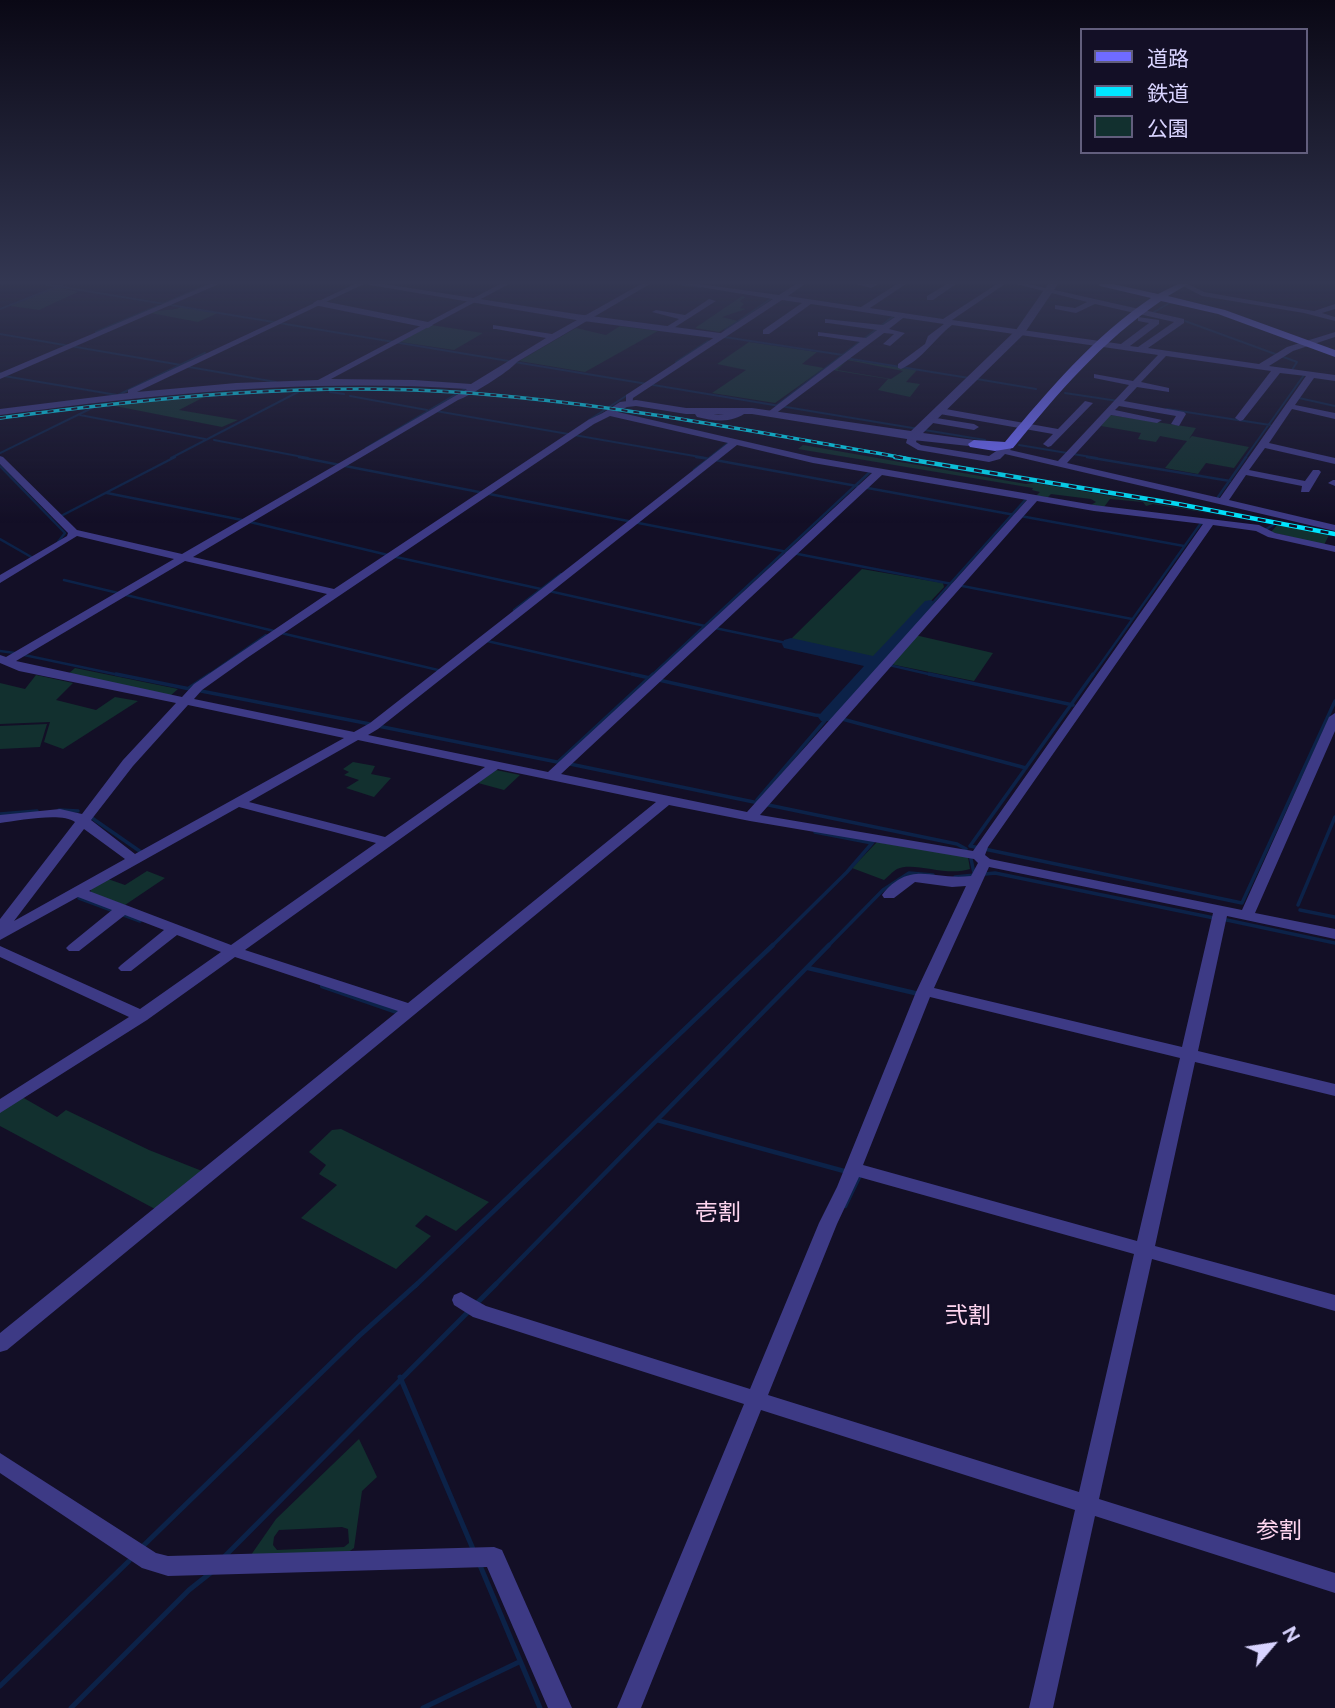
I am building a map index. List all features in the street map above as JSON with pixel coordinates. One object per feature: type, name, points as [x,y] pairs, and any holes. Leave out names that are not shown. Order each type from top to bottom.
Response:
[{"type":"main road","points":[[974,444],[1002,440],[1020,425],[1076,364]]},
{"type":"main road","points":[[974,444],[1004,450],[1020,425]]},
{"type":"street","points":[[3,374],[27,364]]},
{"type":"street","points":[[124,396],[192,364]]},
{"type":"street","points":[[316,383],[354,364]]},
{"type":"street","points":[[0,412],[124,396],[290,383],[469,387],[510,364]]},
{"type":"street","points":[[0,929],[128,764],[198,687],[572,435],[617,408],[678,364]]},
{"type":"street","points":[[777,408],[836,364]]},
{"type":"street","points":[[988,364],[910,441],[914,445],[988,456],[1004,450],[1067,457],[1223,501],[1335,528]]},
{"type":"street","points":[[1067,457],[1154,364]]},
{"type":"street","points":[[1236,364],[1335,378]]},
{"type":"street","points":[[1261,367],[1266,364]]},
{"type":"street","points":[[1240,418],[1277,370]]},
{"type":"street","points":[[1223,501],[1312,374]]},
{"type":"street","points":[[1097,376],[1166,390]]},
{"type":"street","points":[[469,387],[469,393],[455,398],[11,657],[19,667],[356,738],[552,775],[666,801],[980,863],[1220,917],[1246,917],[1335,934]]},
{"type":"street","points":[[1119,402],[1181,414],[1176,424]]},
{"type":"street","points":[[1048,444],[1088,403]]},
{"type":"street","points":[[1289,406],[1335,416]]},
{"type":"street","points":[[617,408],[698,411],[777,408],[921,429],[974,444]]},
{"type":"street","points":[[617,408],[789,455],[1034,498],[1263,531],[1335,549]]},
{"type":"street","points":[[940,411],[1060,432]]},
{"type":"street","points":[[1110,412],[1157,420]]},
{"type":"street","points":[[921,429],[974,427]]},
{"type":"street","points":[[0,936],[356,738],[735,442]]},
{"type":"street","points":[[1262,444],[1335,461]]},
{"type":"street","points":[[3,468],[73,532],[183,555],[337,593]]},
{"type":"street","points":[[552,775],[880,471]]},
{"type":"street","points":[[1243,472],[1306,487],[1316,472]]},
{"type":"street","points":[[750,817],[1034,498]]},
{"type":"street","points":[[629,1708],[828,1223],[859,1170],[980,863],[1209,523]]},
{"type":"street","points":[[0,580],[54,550],[72,537],[73,532]]},
{"type":"street","points":[[1246,917],[1335,717]]},
{"type":"street","points":[[0,1107],[495,766]]},
{"type":"street","points":[[0,1345],[407,1009],[666,801]]},
{"type":"street","points":[[238,803],[388,842]]},
{"type":"street","points":[[0,819],[60,813],[75,815],[135,860]]},
{"type":"street","points":[[889,895],[904,881],[913,877],[952,883],[980,863]]},
{"type":"street","points":[[78,892],[229,951],[407,1009]]},
{"type":"street","points":[[74,948],[123,909]]},
{"type":"street","points":[[1041,1708],[1220,917]]},
{"type":"street","points":[[126,968],[175,929]]},
{"type":"street","points":[[0,951],[136,1014]]},
{"type":"street","points":[[930,992],[1335,1090]]},
{"type":"street","points":[[859,1170],[1335,1303]]},
{"type":"street","points":[[468,1305],[1085,1508],[1335,1583]]},
{"type":"street","points":[[0,1462],[150,1561],[168,1566],[494,1557],[560,1708]]},
{"type":"green space","points":[[535,364],[600,364],[585,372]]},
{"type":"green space","points":[[717,364],[802,364],[824,368],[775,403],[712,393],[746,370]]},
{"type":"green space","points":[[843,364],[837,370],[891,379],[903,371],[866,364],[917,370],[906,382],[920,384],[910,397],[878,390],[888,379],[832,370]]},
{"type":"green space","points":[[208,395],[179,410],[238,420],[222,427],[110,405]]},
{"type":"green space","points":[[1110,415],[1196,428],[1189,439],[1192,436],[1249,447],[1234,468],[1206,463],[1198,474],[1165,468],[1187,441],[1160,436],[1156,442],[1138,439],[1141,433],[1101,426]]},
{"type":"green space","points":[[803,445],[1264,522],[1153,504],[1146,506],[1143,502],[1110,499],[1104,507],[1091,505],[1096,502],[1091,499],[1051,494],[1048,497],[1036,496],[1040,492],[1032,490],[1033,488],[798,449]]},
{"type":"green space","points":[[1278,524],[1329,535],[1324,545],[1271,532]]},
{"type":"green space","points":[[862,569],[943,583],[944,587],[929,603],[923,605],[878,655],[871,657],[791,639]]},
{"type":"green space","points":[[915,635],[993,653],[974,681],[890,664]]},
{"type":"green space","points":[[75,668],[178,689],[170,696],[67,675]]},
{"type":"green space","points":[[36,675],[73,683],[56,700],[96,710],[115,697],[138,701],[63,749],[44,742],[50,722],[0,724],[0,683],[25,689]]},
{"type":"green space","points":[[47,724],[40,747],[0,749],[0,726]]},
{"type":"green space","points":[[353,762],[375,766],[371,774],[391,778],[374,797],[346,788],[359,780],[344,775],[349,772],[343,769]]},
{"type":"green space","points":[[496,770],[520,775],[504,790],[478,783]]},
{"type":"green space","points":[[877,842],[968,857],[970,869],[951,871],[904,867],[895,870],[884,880],[852,868]]},
{"type":"green space","points":[[147,871],[165,878],[125,905],[91,893],[91,888],[108,879],[125,885]]},
{"type":"green space","points":[[22,1097],[57,1117],[66,1110],[149,1150],[202,1171],[155,1209],[0,1126],[0,1111]]},
{"type":"green space","points":[[341,1129],[489,1202],[456,1231],[426,1215],[415,1226],[431,1236],[396,1269],[301,1218],[337,1185],[319,1174],[326,1165],[309,1152],[332,1130]]},
{"type":"green space","points":[[359,1439],[377,1477],[362,1491],[354,1548],[347,1553],[251,1555],[276,1519]],"holes":[[[348,1529],[349,1543],[344,1547],[277,1550],[273,1545],[279,1530]]]},
{"type":"waterway","points":[[173,364],[180,365]]},
{"type":"waterway","points":[[525,364],[985,440]]},
{"type":"waterway","points":[[777,405],[831,364]]},
{"type":"waterway","points":[[880,364],[969,378]]},
{"type":"waterway","points":[[1292,370],[1296,364]]},
{"type":"waterway","points":[[116,396],[180,365]]},
{"type":"waterway","points":[[189,367],[276,382]]},
{"type":"waterway","points":[[0,373],[4,376],[117,395]]},
{"type":"waterway","points":[[1269,425],[1304,375]]},
{"type":"waterway","points":[[977,379],[1036,389]]},
{"type":"waterway","points":[[366,448],[468,387]]},
{"type":"waterway","points":[[171,458],[298,392]]},
{"type":"waterway","points":[[330,392],[344,394]]},
{"type":"waterway","points":[[1065,393],[1118,401]]},
{"type":"waterway","points":[[589,420],[629,394]]},
{"type":"waterway","points":[[350,396],[427,410]]},
{"type":"waterway","points":[[1299,398],[1335,406]]},
{"type":"waterway","points":[[0,453],[96,406]]},
{"type":"waterway","points":[[1167,409],[1269,425]]},
{"type":"waterway","points":[[436,411],[706,458]]},
{"type":"waterway","points":[[80,415],[205,439]]},
{"type":"waterway","points":[[1245,458],[1269,425]]},
{"type":"waterway","points":[[214,440],[308,458]]},
{"type":"waterway","points":[[709,458],[728,443]]},
{"type":"waterway","points":[[1019,445],[1097,458]]},
{"type":"waterway","points":[[61,516],[175,457]]},
{"type":"waterway","points":[[299,457],[785,551]]},
{"type":"waterway","points":[[696,457],[709,459]]},
{"type":"waterway","points":[[1087,457],[1229,481]]},
{"type":"waterway","points":[[1229,481],[1246,457]]},
{"type":"waterway","points":[[694,470],[709,459]]},
{"type":"waterway","points":[[715,460],[855,486]]},
{"type":"waterway","points":[[0,466],[65,533],[58,542]]},
{"type":"waterway","points":[[855,486],[871,471]]},
{"type":"waterway","points":[[1218,497],[1229,481]]},
{"type":"waterway","points":[[785,551],[855,486]]},
{"type":"waterway","points":[[855,486],[1012,514]]},
{"type":"waterway","points":[[107,493],[242,520]]},
{"type":"waterway","points":[[1012,514],[1027,498]]},
{"type":"waterway","points":[[950,584],[1012,514]]},
{"type":"waterway","points":[[1012,514],[1184,546]]},
{"type":"waterway","points":[[250,522],[388,555]]},
{"type":"waterway","points":[[1092,676],[1201,523],[1205,524]]},
{"type":"waterway","points":[[1265,530],[1274,524]]},
{"type":"waterway","points":[[0,539],[33,558]]},
{"type":"waterway","points":[[705,626],[785,551]]},
{"type":"waterway","points":[[785,551],[950,584]]},
{"type":"waterway","points":[[396,557],[541,589]]},
{"type":"waterway","points":[[514,610],[561,574]]},
{"type":"waterway","points":[[64,580],[118,593]]},
{"type":"waterway","points":[[931,605],[950,584]]},
{"type":"waterway","points":[[950,584],[1132,619]]},
{"type":"waterway","points":[[549,591],[705,626]]},
{"type":"waterway","points":[[126,595],[274,631]]},
{"type":"waterway","points":[[828,717],[931,605]]},
{"type":"waterway","points":[[651,676],[705,626]]},
{"type":"waterway","points":[[715,628],[791,644]]},
{"type":"waterway","points":[[281,633],[438,670]]},
{"type":"waterway","points":[[207,676],[266,635]]},
{"type":"waterway","points":[[487,641],[640,676]]},
{"type":"waterway","points":[[791,644],[877,663]]},
{"type":"waterway","points":[[0,651],[15,653]]},
{"type":"waterway","points":[[24,655],[124,676]]},
{"type":"waterway","points":[[889,665],[937,676]]},
{"type":"waterway","points":[[116,674],[190,689]]},
{"type":"waterway","points":[[632,674],[649,678]]},
{"type":"waterway","points":[[649,678],[653,674]]},
{"type":"waterway","points":[[929,674],[1071,705]]},
{"type":"waterway","points":[[1071,705],[1093,674]]},
{"type":"waterway","points":[[189,688],[207,676]]},
{"type":"waterway","points":[[558,762],[649,678]]},
{"type":"waterway","points":[[649,678],[815,715],[835,717]]},
{"type":"waterway","points":[[201,691],[370,724]]},
{"type":"waterway","points":[[1026,768],[970,846],[1242,903],[1335,701]]},
{"type":"waterway","points":[[1026,768],[1071,705]]},
{"type":"waterway","points":[[757,800],[828,717]]},
{"type":"waterway","points":[[842,719],[1026,768]]},
{"type":"waterway","points":[[378,726],[562,763]]},
{"type":"waterway","points":[[570,764],[957,844],[966,849]]},
{"type":"waterway","points":[[59,810],[78,811]]},
{"type":"waterway","points":[[0,814],[37,811]]},
{"type":"waterway","points":[[1298,905],[1335,817]]},
{"type":"waterway","points":[[92,818],[141,852]]},
{"type":"waterway","points":[[815,832],[872,843]]},
{"type":"waterway","points":[[771,947],[847,872],[873,842]]},
{"type":"waterway","points":[[971,859],[974,873]]},
{"type":"waterway","points":[[827,947],[883,890],[909,873],[933,875]]},
{"type":"waterway","points":[[955,877],[995,873],[1214,918]]},
{"type":"waterway","points":[[79,898],[114,911]]},
{"type":"waterway","points":[[1300,910],[1335,917]]},
{"type":"waterway","points":[[121,914],[140,921]]},
{"type":"waterway","points":[[1222,919],[1335,943]]},
{"type":"waterway","points":[[415,1286],[773,945]]},
{"type":"waterway","points":[[657,1120],[829,945]]},
{"type":"waterway","points":[[808,968],[919,994]]},
{"type":"waterway","points":[[322,986],[400,1013]]},
{"type":"waterway","points":[[494,1286],[657,1120]]},
{"type":"waterway","points":[[657,1120],[844,1171]]},
{"type":"waterway","points":[[845,1206],[860,1175]]},
{"type":"waterway","points":[[143,1546],[359,1336],[417,1284]]},
{"type":"waterway","points":[[476,1304],[494,1286]]},
{"type":"waterway","points":[[401,1379],[468,1312]]},
{"type":"waterway","points":[[224,1557],[401,1379]]},
{"type":"waterway","points":[[401,1379],[473,1549]]},
{"type":"waterway","points":[[0,1686],[129,1561]]},
{"type":"waterway","points":[[479,1563],[540,1708]]},
{"type":"waterway","points":[[71,1708],[189,1590],[213,1571]]},
{"type":"waterway","points":[[423,1708],[519,1662]]},
{"type":"railway","points":[[0,418],[170,398],[284,391],[397,389],[511,397],[624,410],[905,458]]},
{"type":"railway","points":[[895,457],[1178,504],[1335,534]]},
{"type":"district","name":"壱割","points":[[718,1213]]},
{"type":"district","name":"弐割","points":[[968,1316]]},
{"type":"district","name":"参割","points":[[1279,1531]]}]
